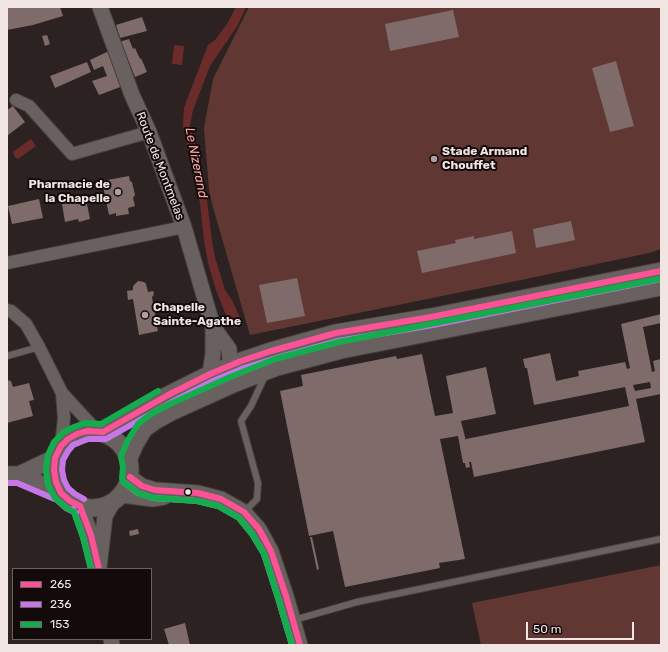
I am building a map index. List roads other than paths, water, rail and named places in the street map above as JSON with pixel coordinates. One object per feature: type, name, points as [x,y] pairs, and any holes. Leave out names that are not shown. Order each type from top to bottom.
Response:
[{"type":"main road","points":[[100,432],[210,374],[244,360],[336,333],[431,317],[661,271]]},
{"type":"main road","points":[[129,458],[144,429],[155,421],[232,384],[260,373],[341,350],[661,287]]},
{"type":"main road","points":[[13,475],[61,493],[70,501],[80,506],[91,508],[103,507],[117,499],[127,486],[131,467],[125,449],[112,436],[100,432],[87,431],[68,439],[58,452],[54,470],[56,482],[61,493]]},
{"type":"main road","points":[[13,475],[58,452]]},
{"type":"street","name":"Route de Montmelas","points":[[100,7],[132,95],[149,132],[184,227],[213,327],[213,353],[210,374]]},
{"type":"street","points":[[16,100],[29,106],[72,154],[149,132]]},
{"type":"street","points":[[7,263],[184,227]]},
{"type":"street","points":[[7,310],[11,311],[26,324],[62,393],[100,432]]},
{"type":"street","name":"Route de Montmelas","points":[[213,327],[229,350],[244,360],[232,384]]},
{"type":"street","points":[[58,452],[64,418],[62,393]]},
{"type":"street","points":[[130,476],[142,486],[155,490],[198,493],[221,499],[244,512],[259,529],[271,551],[300,645]]},
{"type":"street","points":[[99,568],[105,516],[117,499],[153,499],[189,493]]},
{"type":"street","points":[[80,506],[91,535],[99,568]]},
{"type":"lane","points":[[8,355],[39,347]]},
{"type":"lane","points":[[244,512],[257,499],[258,483],[240,421],[251,406],[260,373]]},
{"type":"lane","points":[[293,621],[357,602],[661,539]]},
{"type":"water","name":"Le Nizerand","points":[[236,7],[246,7],[238,25],[210,66],[193,110],[190,126],[204,175],[215,257],[225,290],[232,300],[243,324],[236,328],[230,325],[216,290],[208,263],[200,203],[183,127],[184,108],[208,45],[215,40],[227,24]]},
{"type":"water","points":[[174,45],[184,46],[182,65],[172,64]]},
{"type":"water","points":[[31,139],[36,146],[18,159],[14,156],[13,152]]},
{"type":"place","name":"Stade Armand Chouffet","points":[[434,159]]},
{"type":"place","name":"Pharmacie de la Chapelle","points":[[118,192]]},
{"type":"place","name":"Chapelle Sainte-Agathe","points":[[145,315]]}]
